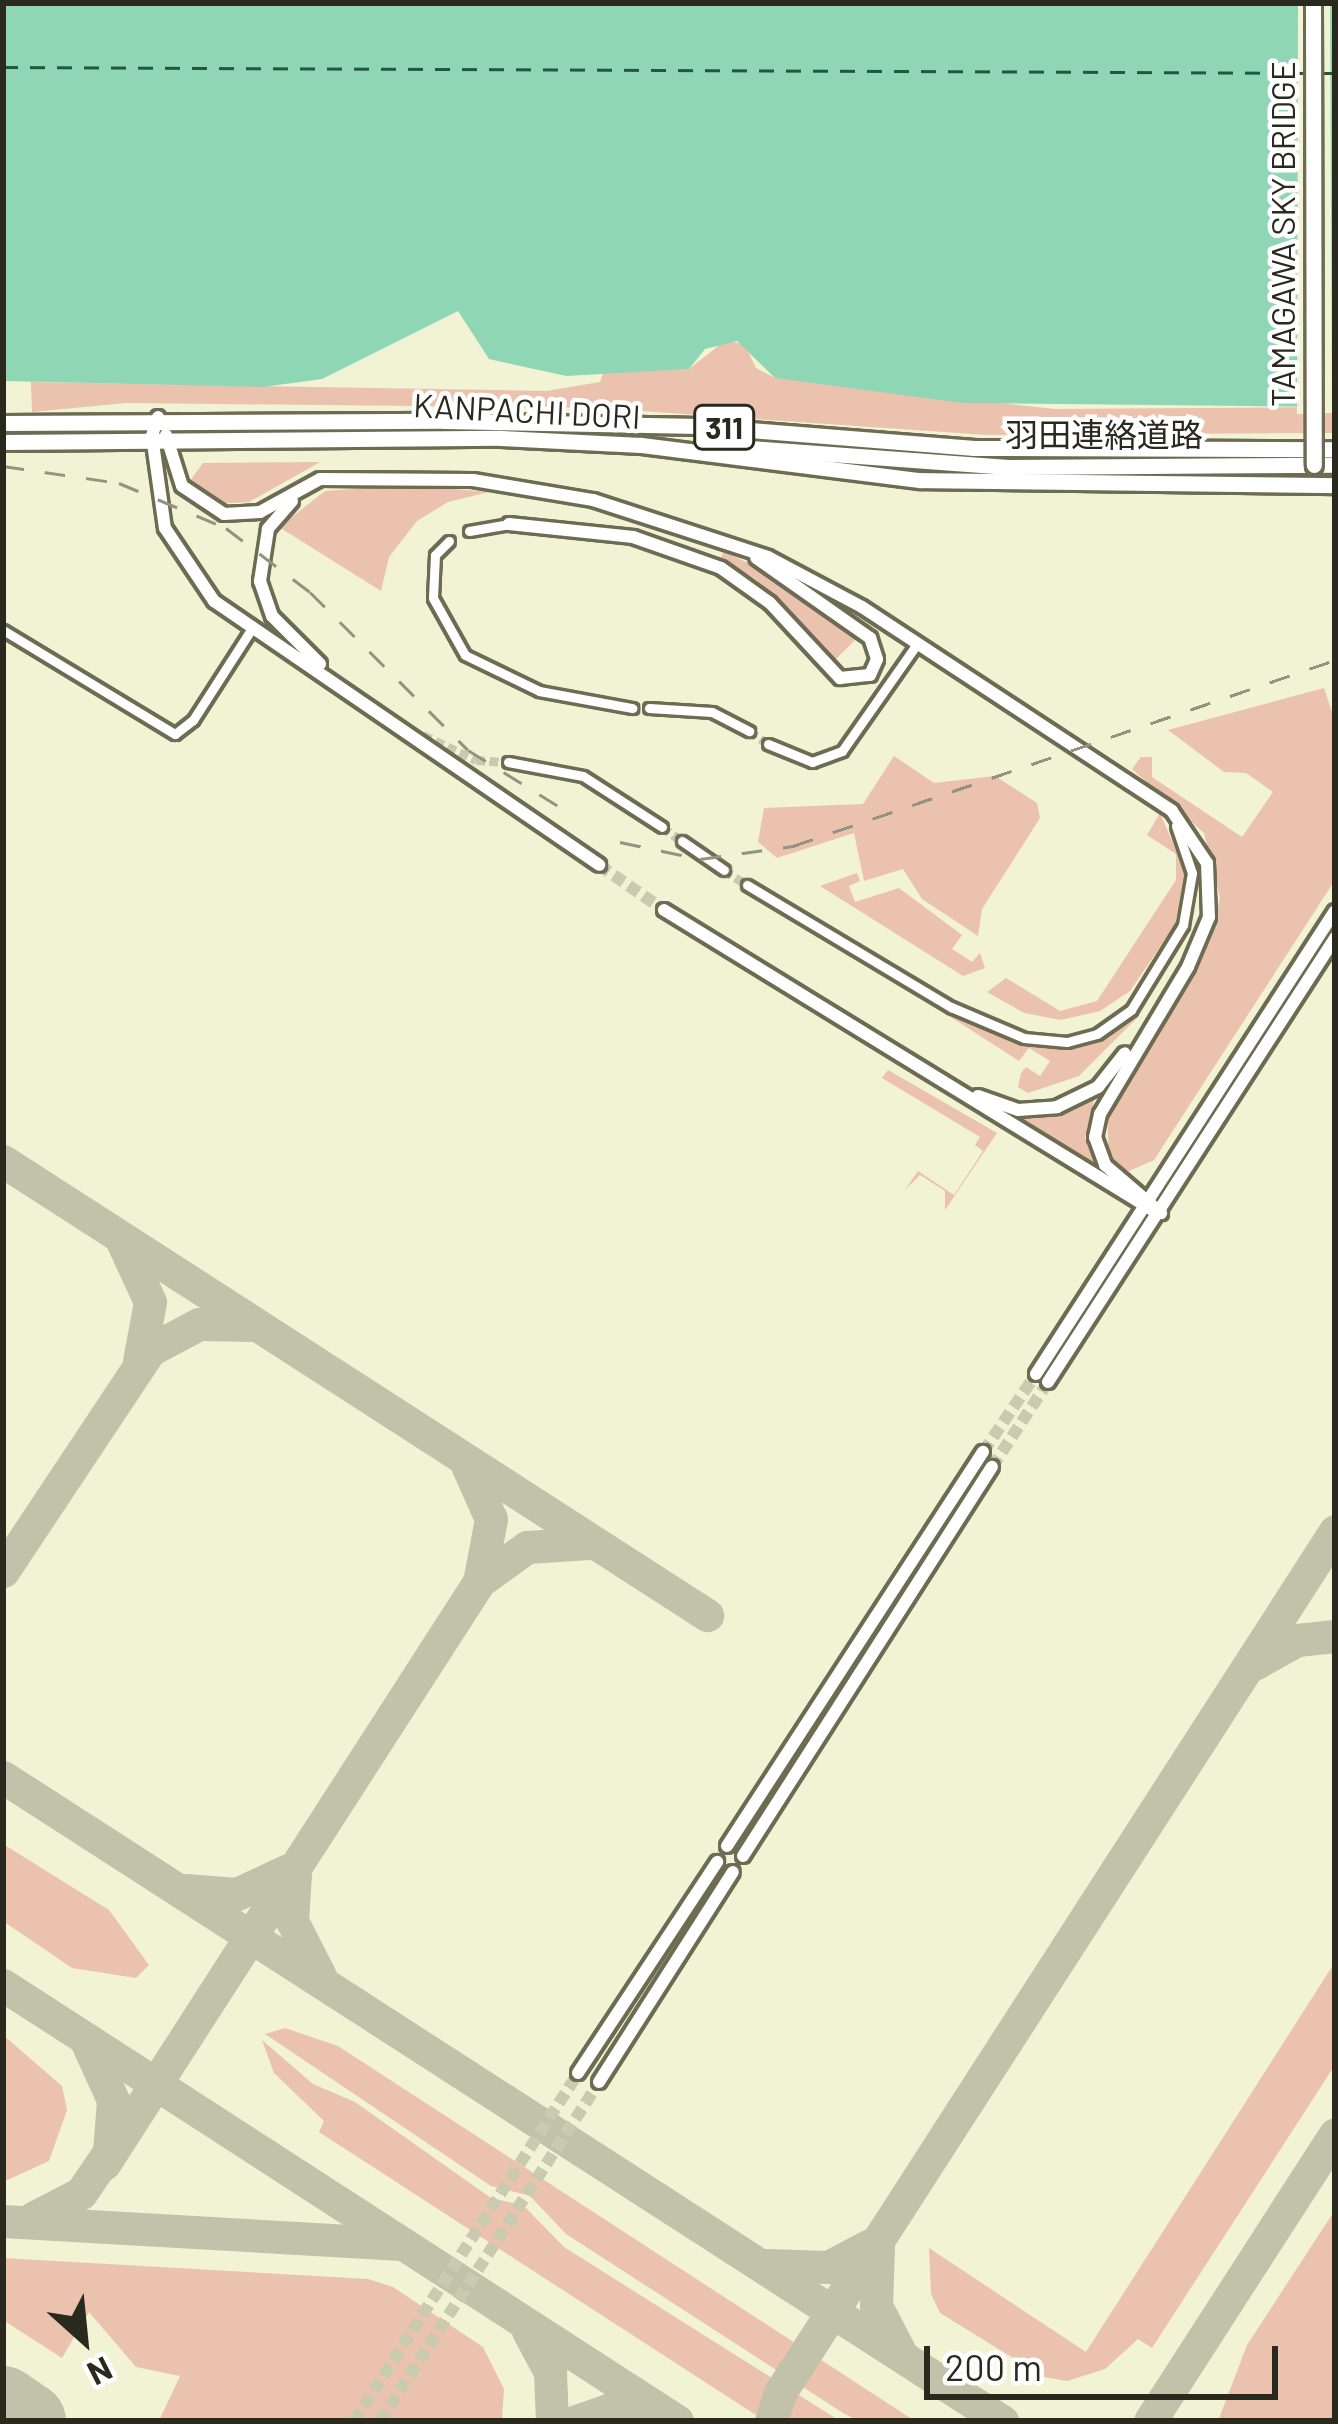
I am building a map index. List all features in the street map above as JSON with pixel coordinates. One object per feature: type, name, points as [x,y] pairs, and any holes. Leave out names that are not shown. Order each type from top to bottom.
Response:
[{"type":"main road","name":"TAMAGAWA SKY BRIDGE","points":[[1313,3],[1314,465]]},
{"type":"main road","name":"KANPACHI DORI","points":[[3,423],[158,417],[700,426],[974,448],[1335,449]]},
{"type":"main road","points":[[700,426],[874,458]]},
{"type":"main road","name":"KANPACHI DORI","points":[[3,442],[159,436],[644,445],[920,480],[1335,484]]},
{"type":"main road","points":[[644,445],[874,458]]},
{"type":"main road","name":"羽田連絡道路","points":[[874,458],[1008,466],[1335,465]]},
{"type":"street","points":[[158,417],[165,528],[179,557],[214,601],[400,724],[599,865]]},
{"type":"street","points":[[159,436],[182,486],[224,514],[260,512],[308,484],[341,478],[425,477],[553,491],[745,550],[838,593],[1153,799],[1189,828],[1207,862],[1211,904],[1193,952],[1097,1121],[1105,1165],[1143,1204]]},
{"type":"street","points":[[341,478],[284,508],[268,529],[259,567],[272,616],[343,685]]},
{"type":"street","points":[[469,531],[509,524],[633,537],[707,562],[749,584],[840,678],[870,675],[877,658],[870,638],[745,550]]},
{"type":"street","points":[[449,541],[432,567],[435,609],[465,655],[539,691],[632,708]]},
{"type":"street","points":[[3,630],[175,734],[193,721],[252,628]]},
{"type":"street","points":[[768,744],[812,762],[842,752],[917,644]]},
{"type":"street","points":[[649,708],[712,712],[749,731]]},
{"type":"street","points":[[400,724],[423,735]]},
{"type":"street","points":[[508,762],[583,776],[662,827]]},
{"type":"street","points":[[747,885],[951,1007],[1033,1040],[1077,1040],[1131,1010],[1188,911],[1188,854],[1153,799]]},
{"type":"street","points":[[682,841],[724,870]]},
{"type":"street","points":[[664,910],[1161,1213]]},
{"type":"street","points":[[1335,911],[1143,1204],[1042,1378],[1161,1213],[1335,938]]},
{"type":"street","points":[[946,1083],[1018,1110],[1081,1098],[1112,1072],[1193,952]]},
{"type":"street","points":[[727,1846],[983,1452]]},
{"type":"street","points":[[743,1856],[992,1467]]},
{"type":"street","points":[[578,2073],[717,1862]]},
{"type":"street","points":[[599,2082],[733,1872]]},
{"type":"shaded area","points":[[3,3],[1335,3],[1335,407],[962,403],[775,378],[737,341],[705,349],[689,369],[566,376],[489,359],[458,311],[322,379],[263,387],[3,381]]},
{"type":"shaded area","points":[[726,340],[745,345],[756,368],[775,378],[1055,409],[1335,407],[1335,433],[987,435],[597,408],[126,403],[32,412],[31,382],[546,391],[600,382],[603,373],[689,369]]},
{"type":"shaded area","points":[[320,462],[249,502],[215,504],[189,482],[203,463]]},
{"type":"shaded area","points":[[407,485],[489,492],[448,502],[417,521],[389,557],[381,591],[279,527],[325,491]]},
{"type":"shaded area","points":[[724,551],[768,573],[857,638],[835,660],[755,579],[720,559]]},
{"type":"shaded area","points":[[1324,688],[1335,721],[1335,880],[1154,1160],[1127,1172],[1109,1156],[1107,1116],[1213,930],[1220,898],[1204,833],[1132,769],[1141,757],[1152,757],[1152,777],[1242,837],[1273,792],[1246,773],[1224,772],[1168,730]]},
{"type":"shaded area","points":[[894,756],[934,783],[995,776],[1037,803],[1040,818],[982,909],[978,936],[922,899],[903,869],[864,881],[854,833],[777,858],[758,842],[764,808],[863,804]]},
{"type":"shaded area","points":[[1160,813],[1187,876],[1175,925],[1130,991],[1100,1011],[1061,1020],[1024,1013],[987,992],[1006,978],[1060,1011],[1097,1001],[1176,880],[1176,854],[1147,835]]},
{"type":"shaded area","points":[[857,873],[860,881],[849,886],[855,902],[899,888],[962,935],[952,949],[972,962],[980,953],[985,968],[963,976],[820,886]]},
{"type":"shaded area","points":[[935,1007],[1040,1048],[1082,1047],[1139,1016],[1079,1076],[1028,1093],[1018,1087],[1021,1073],[1026,1067],[1040,1076],[1050,1061],[1029,1048],[1019,1061]]},
{"type":"shaded area","points":[[888,1070],[997,1133],[945,1210],[945,1191],[920,1175],[905,1190],[918,1171],[954,1195],[983,1151],[975,1145],[980,1137],[882,1078]]},
{"type":"shaded area","points":[[1095,1097],[1085,1138],[1098,1169],[1006,1115],[1048,1116]]},
{"type":"shaded area","points":[[3,1844],[109,1910],[149,1965],[136,1978],[72,1968],[3,1921]]},
{"type":"shaded area","points":[[1335,1962],[1335,2065],[1152,2348],[1138,2339],[1105,2369],[1067,2381],[1044,2377],[940,2313],[931,2294],[929,2248],[1086,2352]]},
{"type":"shaded area","points":[[285,2028],[338,2046],[915,2421],[858,2421],[843,2413],[566,2234],[530,2196],[491,2186],[265,2034]]},
{"type":"shaded area","points":[[3,2035],[62,2086],[67,2110],[49,2161],[3,2182]]},
{"type":"shaded area","points":[[262,2040],[313,2084],[355,2102],[491,2198],[523,2205],[564,2247],[840,2421],[765,2421],[319,2132],[324,2121],[274,2073]]},
{"type":"shaded area","points":[[1335,2210],[1335,2421],[1218,2421],[1247,2345]]},
{"type":"shaded area","points":[[3,2258],[368,2279],[393,2287],[483,2347],[504,2389],[502,2421],[159,2421],[180,2376],[136,2367],[89,2312],[62,2358],[3,2320]]},
{"type":"pier","points":[[1298,3],[1330,3],[1332,413],[1297,414]]},
{"type":"ferry route","points":[[3,67],[1309,73]]},
{"type":"ferry route","points":[[1319,73],[1335,73]]},
{"type":"taxiway","points":[[3,1161],[707,1615]]},
{"type":"taxiway","points":[[122,1241],[150,1302],[139,1361]]},
{"type":"taxiway","points":[[3,1571],[150,1350],[199,1324],[252,1325]]},
{"type":"taxiway","points":[[104,2164],[479,1582],[491,1519],[467,1465]]},
{"type":"taxiway","points":[[771,2421],[781,2391],[1335,1531]]},
{"type":"taxiway","points":[[480,1581],[527,1547],[589,1543]]},
{"type":"taxiway","points":[[1254,1664],[1297,1640],[1335,1636]]},
{"type":"taxiway","points":[[3,1777],[1002,2421]]},
{"type":"taxiway","points":[[185,1890],[237,1894],[288,1870]]},
{"type":"taxiway","points":[[295,1874],[292,1921],[320,1976]]},
{"type":"taxiway","points":[[3,1985],[677,2421]]},
{"type":"taxiway","points":[[33,2218],[81,2193],[109,2152],[113,2100],[88,2045]]},
{"type":"taxiway","points":[[1150,2421],[1335,2134]]},
{"type":"taxiway","points":[[3,2221],[396,2244]]},
{"type":"taxiway","points":[[767,2265],[828,2267],[870,2245]]},
{"type":"taxiway","points":[[878,2246],[876,2306],[899,2350]]},
{"type":"taxiway","points":[[528,2331],[550,2372],[552,2421]]},
{"type":"taxiway","points":[[576,2421],[610,2409],[656,2412]]},
{"type":"runway","points":[[3,2405],[27,2421]]},
{"type":"tunnel","points":[[749,731],[768,744]]},
{"type":"tunnel","points":[[423,735],[476,760],[508,762]]},
{"type":"tunnel","points":[[662,827],[682,841]]},
{"type":"tunnel","points":[[599,865],[664,910]]},
{"type":"tunnel","points":[[724,870],[747,885]]},
{"type":"tunnel","points":[[983,1452],[1036,1374]]},
{"type":"tunnel","points":[[992,1467],[1048,1382]]},
{"type":"tunnel","points":[[354,2421],[578,2073]]},
{"type":"tunnel","points":[[380,2421],[599,2082]]},
{"type":"railway","points":[[3,466],[119,483],[226,528],[310,592],[468,750],[568,812]]},
{"type":"railway","points":[[620,842],[700,859],[793,846],[1335,660]]}]
